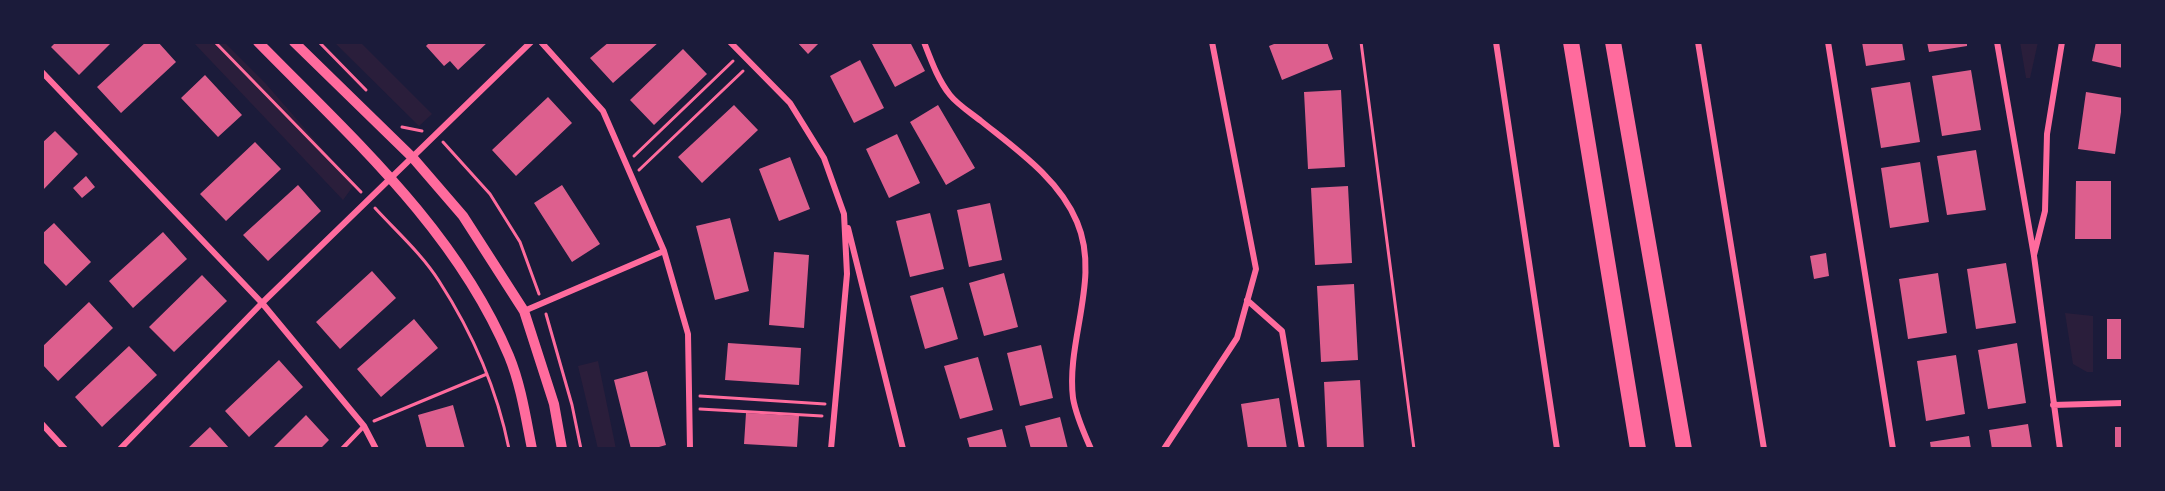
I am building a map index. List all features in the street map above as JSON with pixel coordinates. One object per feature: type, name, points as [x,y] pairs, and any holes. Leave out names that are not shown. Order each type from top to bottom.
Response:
[{"type":"highway","points":[[1570,42],[1638,449]]},
{"type":"highway","points":[[1614,42],[1683,449]]},
{"type":"street","points":[[258,42],[391,178],[430,223],[472,287],[509,357],[532,449]]},
{"type":"street","points":[[294,42],[413,158],[463,216],[524,311],[554,404],[562,449]]},
{"type":"street","points":[[120,449],[262,303],[531,42]]},
{"type":"street","points":[[541,42],[603,111],[664,251],[688,333],[690,449]]},
{"type":"street","points":[[730,42],[790,103],[824,158],[844,214],[903,449]]},
{"type":"street","points":[[924,42],[939,79],[951,96],[1030,160],[1066,200],[1078,224],[1085,250],[1085,272],[1073,397],[1080,424],[1091,449]]},
{"type":"street","points":[[1164,449],[1237,338],[1256,269],[1212,42]]},
{"type":"street","points":[[1496,42],[1557,449]]},
{"type":"street","points":[[1698,42],[1764,449]]},
{"type":"street","points":[[1828,42],[1893,449]]},
{"type":"street","points":[[1997,42],[2034,256],[2060,449]]},
{"type":"street","points":[[2034,256],[2044,211],[2047,134],[2062,42]]},
{"type":"street","points":[[42,72],[262,303],[364,426],[376,449]]},
{"type":"street","points":[[831,449],[847,273],[844,214]]},
{"type":"street","points":[[524,311],[664,251]]},
{"type":"street","points":[[1247,300],[1282,331],[1302,449]]},
{"type":"street","points":[[2053,405],[2123,404]]},
{"type":"street","points":[[42,424],[64,449]]},
{"type":"lane","points":[[342,449],[364,426]]},
{"type":"path","points":[[215,42],[369,200],[438,279],[487,374],[504,423],[509,449]]},
{"type":"path","points":[[319,42],[368,93]]},
{"type":"path","points":[[1361,42],[1414,449]]},
{"type":"path","points":[[626,164],[741,53]]},
{"type":"path","points":[[631,177],[751,63]]},
{"type":"path","points":[[402,127],[436,134],[490,194],[520,242],[542,303],[572,405],[581,449]]},
{"type":"path","points":[[364,426],[487,374]]},
{"type":"path","points":[[689,395],[835,404]]},
{"type":"path","points":[[689,408],[834,417]]},
{"type":"shaded area","points":[[193,42],[224,42],[266,84],[354,185],[343,200]]},
{"type":"shaded area","points":[[334,42],[360,42],[432,114],[419,126]]},
{"type":"shaded area","points":[[2020,42],[2038,42],[2030,78],[2026,78]]},
{"type":"shaded area","points":[[2065,313],[2093,316],[2093,372],[2087,372],[2073,364]]},
{"type":"shaded area","points":[[598,361],[616,449],[598,449],[578,366]]},
{"type":"building","points":[[56,42],[112,42],[79,75],[51,47]]},
{"type":"building","points":[[146,42],[158,42],[176,62],[121,113],[97,87]]},
{"type":"building","points":[[430,42],[488,42],[458,70],[450,61],[444,66],[426,46]]},
{"type":"building","points":[[609,42],[659,42],[613,83],[590,58]]},
{"type":"building","points":[[797,42],[820,42],[808,54]]},
{"type":"building","points":[[871,42],[910,42],[925,71],[895,87]]},
{"type":"building","points":[[1279,42],[1327,42],[1333,59],[1282,80],[1269,46]]},
{"type":"building","points":[[1862,42],[1902,42],[1905,60],[1866,66]]},
{"type":"building","points":[[1927,42],[1967,42],[1967,46],[1929,52]]},
{"type":"building","points":[[2096,42],[2123,42],[2123,68],[2092,61]]},
{"type":"building","points":[[683,49],[707,74],[654,125],[630,100]]},
{"type":"building","points":[[860,60],[884,108],[854,123],[830,76]]},
{"type":"building","points":[[1971,70],[1981,130],[1942,136],[1932,76]]},
{"type":"building","points":[[205,75],[242,115],[218,137],[181,98]]},
{"type":"building","points":[[1910,82],[1920,142],[1881,148],[1871,88]]},
{"type":"building","points":[[1341,90],[1345,167],[1308,169],[1304,92]]},
{"type":"building","points":[[2086,92],[2123,98],[2115,154],[2078,149]]},
{"type":"building","points":[[548,97],[572,123],[516,176],[492,150]]},
{"type":"building","points":[[734,105],[758,130],[702,183],[678,157]]},
{"type":"building","points":[[938,105],[975,168],[946,185],[910,122]]},
{"type":"building","points":[[55,131],[78,154],[42,191],[42,143]]},
{"type":"building","points":[[897,134],[920,183],[889,198],[866,149]]},
{"type":"building","points":[[255,142],[281,169],[226,221],[200,194]]},
{"type":"building","points":[[1976,150],[1986,210],[1947,215],[1937,156]]},
{"type":"building","points":[[790,157],[810,209],[779,221],[759,169]]},
{"type":"building","points":[[1920,162],[1929,222],[1890,228],[1881,168]]},
{"type":"building","points":[[86,176],[95,187],[82,198],[73,188]]},
{"type":"building","points":[[2076,181],[2111,181],[2111,239],[2075,239]]},
{"type":"building","points":[[298,185],[321,211],[268,261],[243,235]]},
{"type":"building","points":[[562,185],[600,244],[572,262],[534,203]]},
{"type":"building","points":[[1348,186],[1352,263],[1315,265],[1311,188]]},
{"type":"building","points":[[990,203],[1002,260],[969,267],[957,210]]},
{"type":"building","points":[[930,213],[944,269],[910,277],[896,221]]},
{"type":"building","points":[[730,218],[749,291],[715,300],[696,226]]},
{"type":"building","points":[[54,223],[91,262],[66,286],[42,261],[42,234]]},
{"type":"building","points":[[163,232],[187,259],[133,308],[109,281]]},
{"type":"building","points":[[774,252],[809,255],[804,328],[769,325]]},
{"type":"building","points":[[1826,253],[1829,276],[1814,279],[1810,256]]},
{"type":"building","points":[[2006,263],[2016,323],[1976,329],[1967,269]]},
{"type":"building","points":[[372,271],[396,298],[340,349],[316,322]]},
{"type":"building","points":[[1004,273],[1018,327],[984,336],[969,283]]},
{"type":"building","points":[[1938,273],[1947,333],[1908,339],[1899,279]]},
{"type":"building","points":[[202,275],[227,301],[174,352],[149,327]]},
{"type":"building","points":[[1354,284],[1358,360],[1321,362],[1317,286]]},
{"type":"building","points":[[943,287],[958,339],[925,349],[910,296]]},
{"type":"building","points":[[89,302],[113,328],[58,381],[42,364],[42,347]]},
{"type":"building","points":[[414,319],[438,348],[381,397],[357,369]]},
{"type":"building","points":[[2107,319],[2123,319],[2123,359],[2107,359]]},
{"type":"building","points":[[728,343],[801,348],[799,385],[725,380]]},
{"type":"building","points":[[2017,343],[2026,403],[1988,409],[1978,350]]},
{"type":"building","points":[[1041,345],[1053,398],[1020,406],[1007,353]]},
{"type":"building","points":[[129,346],[157,375],[102,427],[75,397]]},
{"type":"building","points":[[1956,355],[1965,414],[1926,421],[1917,361]]},
{"type":"building","points":[[978,357],[993,410],[960,419],[944,366]]},
{"type":"building","points":[[279,360],[303,387],[249,437],[225,411]]},
{"type":"building","points":[[647,371],[666,445],[652,449],[631,449],[614,380]]},
{"type":"building","points":[[1360,380],[1364,449],[1327,449],[1324,382]]},
{"type":"building","points":[[1279,398],[1287,449],[1248,449],[1241,404]]},
{"type":"building","points":[[453,405],[465,449],[427,449],[418,415]]},
{"type":"building","points":[[746,413],[799,416],[797,447],[744,444]]},
{"type":"building","points":[[306,415],[329,440],[320,449],[272,449]]},
{"type":"building","points":[[1060,417],[1068,449],[1031,449],[1025,426]]},
{"type":"building","points":[[2028,424],[2032,449],[1992,449],[1989,430]]},
{"type":"building","points":[[210,427],[230,449],[187,449]]},
{"type":"building","points":[[2115,427],[2123,427],[2123,449],[2115,449]]},
{"type":"building","points":[[1002,429],[1007,449],[970,449],[967,438]]},
{"type":"building","points":[[1969,436],[1971,449],[1931,449],[1930,442]]}]
